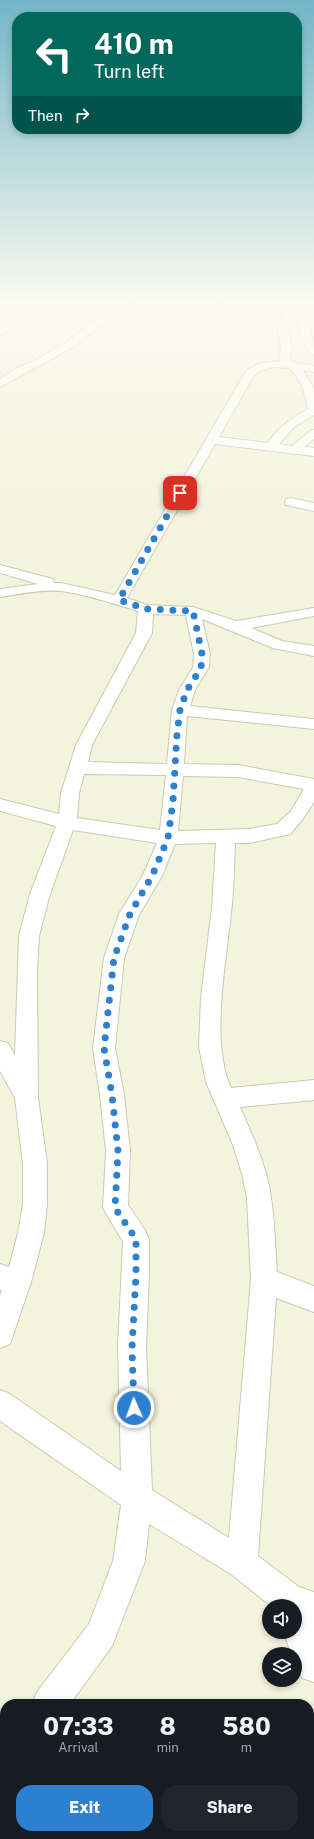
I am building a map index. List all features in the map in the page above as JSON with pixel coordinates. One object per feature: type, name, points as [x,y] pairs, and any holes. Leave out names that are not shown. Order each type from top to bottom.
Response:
[{"type":"street","points":[[119,600],[243,386]]},
{"type":"street","points":[[272,447],[278,436],[287,425],[314,410],[308,386]]},
{"type":"street","points":[[294,450],[314,433]]},
{"type":"street","points":[[211,440],[314,452]]},
{"type":"street","points":[[291,502],[314,507]]},
{"type":"street","points":[[0,569],[102,598]]},
{"type":"street","points":[[0,592],[32,588],[61,587],[102,598],[119,600],[146,609],[193,611],[235,626],[278,645],[303,650],[314,650]]},
{"type":"street","points":[[0,1334],[9,1280],[31,1233],[35,1204],[35,1164],[26,1097],[27,971],[29,936],[40,894],[67,823],[70,793],[84,745],[144,633],[146,609]]},
{"type":"street","points":[[53,1699],[101,1635],[129,1561],[137,1499],[132,1348],[136,1274],[136,1239],[115,1208],[118,1151],[112,1095],[104,1048],[114,958],[130,914],[152,876],[168,838],[173,801],[180,710],[187,690],[201,668],[202,654],[193,611]]},
{"type":"street","points":[[235,626],[314,612]]},
{"type":"street","points":[[180,710],[314,724]]},
{"type":"street","points":[[0,805],[67,823],[168,838],[249,836],[283,829],[297,814],[314,787],[238,771],[78,768]]},
{"type":"street","points":[[226,837],[222,907],[212,998],[210,1047],[217,1082],[245,1145],[260,1198],[264,1280],[242,1563]]},
{"type":"street","points":[[0,1050],[26,1097]]},
{"type":"street","points":[[224,1099],[314,1090]]},
{"type":"street","points":[[264,1280],[314,1299]]},
{"type":"street","points":[[0,1404],[137,1499],[242,1563],[287,1599]]},
{"type":"street","points":[[302,1630],[305,1648],[314,1666]]},
{"type":"route","points":[[134,1408],[132,1348],[136,1274],[136,1239],[115,1208],[118,1151],[112,1095],[104,1048],[114,958],[130,914],[152,876],[168,838],[173,801],[180,710],[187,690],[201,668],[202,654],[193,611],[146,609],[119,600],[180,493]]}]
